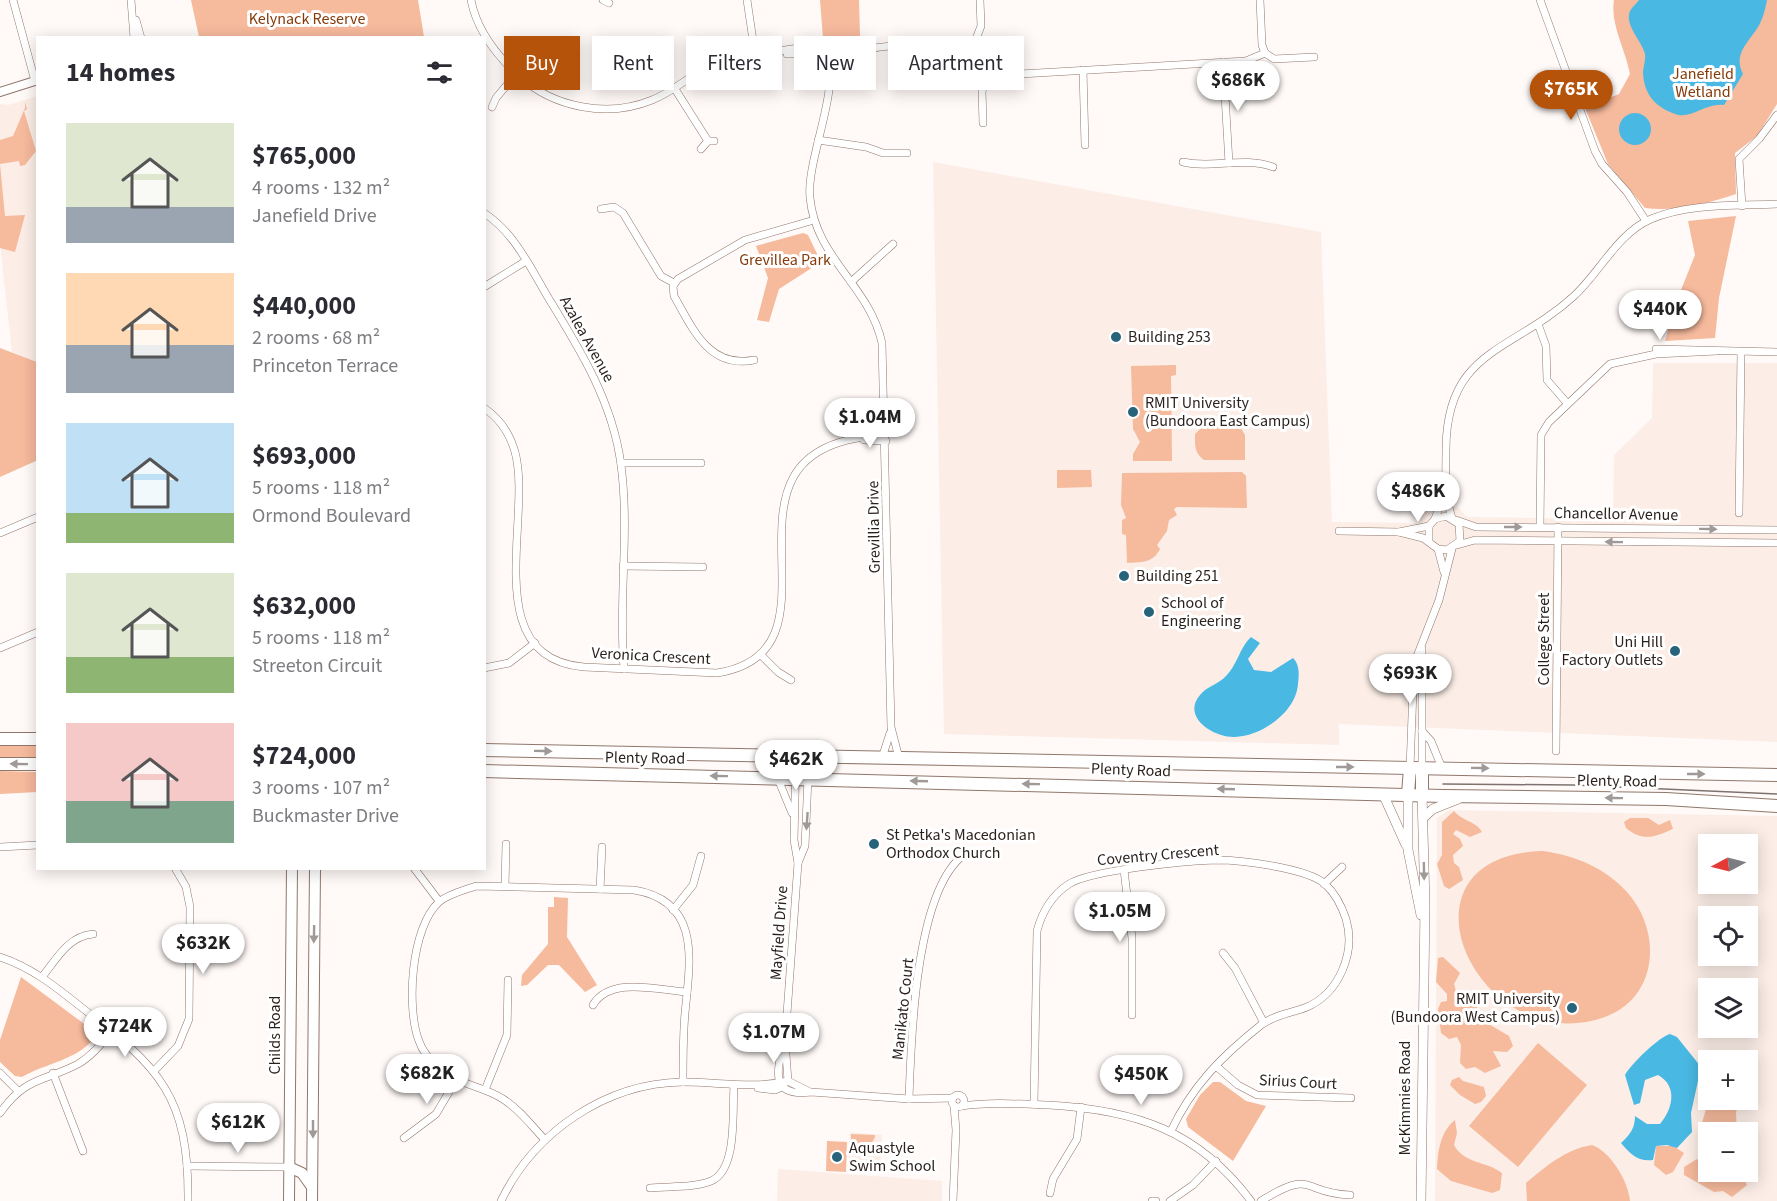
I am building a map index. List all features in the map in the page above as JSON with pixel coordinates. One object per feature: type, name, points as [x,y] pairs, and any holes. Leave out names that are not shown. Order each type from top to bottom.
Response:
[{"type":"highway","points":[[0,739],[36,740]]},
{"type":"highway","name":"Plenty Road","points":[[486,750],[1777,775]]},
{"type":"highway","points":[[0,764],[36,764]]},
{"type":"highway","name":"McKimmies Road","points":[[1408,794],[1416,768]]},
{"type":"highway","name":"McKimmies Road","points":[[1416,768],[1422,795]]},
{"type":"highway","name":"Plenty Road","points":[[486,771],[1666,799],[1777,806]]},
{"type":"main road","points":[[1383,794],[1408,850]]},
{"type":"main road","name":"McKimmies Road","points":[[1408,794],[1408,850],[1423,923]]},
{"type":"main road","name":"McKimmies Road","points":[[1421,1201],[1422,795]]},
{"type":"main road","points":[[1423,818],[1445,803],[1469,796]]},
{"type":"main road","name":"Childs Road","points":[[289,1201],[291,870]]},
{"type":"main road","points":[[312,1201],[315,870]]},
{"type":"main road","points":[[289,1167],[302,1173],[312,1187]]},
{"type":"street","points":[[13,0],[36,75]]},
{"type":"street","points":[[131,0],[140,36]]},
{"type":"street","points":[[471,0],[485,36]]},
{"type":"street","points":[[747,0],[752,36]]},
{"type":"street","points":[[977,36],[981,26],[980,0]]},
{"type":"street","points":[[1260,0],[1262,45],[1265,53],[1274,59],[1314,57]]},
{"type":"street","points":[[1540,0],[1595,150],[1602,164],[1627,192],[1646,221]]},
{"type":"street","points":[[133,9],[134,36]]},
{"type":"street","points":[[486,38],[504,61]]},
{"type":"street","points":[[1024,74],[1250,60],[1265,53]]},
{"type":"street","points":[[1223,62],[1229,164]]},
{"type":"street","points":[[1083,70],[1085,145]]},
{"type":"street","points":[[0,92],[36,78]]},
{"type":"street","points":[[540,90],[552,98],[596,109],[639,104],[675,89],[686,82]]},
{"type":"street","points":[[492,107],[504,88]]},
{"type":"street","points":[[675,89],[711,141],[701,149]]},
{"type":"street","name":"Grevillia Drive","points":[[826,90],[825,118],[809,184],[814,220],[826,249],[868,306],[880,334],[884,365],[891,727],[899,758]]},
{"type":"street","points":[[982,90],[983,123]]},
{"type":"street","points":[[1742,206],[1739,159],[1777,115]]},
{"type":"street","points":[[818,140],[866,147],[883,153],[907,153]]},
{"type":"street","points":[[1183,162],[1198,165],[1250,162],[1273,167]]},
{"type":"street","points":[[1339,531],[1399,532],[1429,526],[1435,519],[1445,489],[1446,423],[1456,391],[1481,361],[1575,295],[1623,241],[1646,221],[1678,210],[1777,204]]},
{"type":"street","points":[[601,209],[614,207],[623,213],[661,276],[674,283]]},
{"type":"street","name":"Azalea Avenue","points":[[486,215],[505,230],[526,261],[596,380],[613,429],[621,463],[623,566],[620,669]]},
{"type":"street","points":[[674,283],[745,240],[814,220]]},
{"type":"street","points":[[851,282],[893,244]]},
{"type":"street","points":[[486,286],[526,261]]},
{"type":"street","points":[[674,283],[674,296],[708,350],[730,361],[754,360]]},
{"type":"street","points":[[1535,325],[1545,342],[1547,380],[1567,404]]},
{"type":"street","points":[[1540,527],[1541,435],[1546,426],[1607,365],[1634,357],[1717,351],[1777,352]]},
{"type":"street","points":[[1739,513],[1741,352]]},
{"type":"street","name":"Veronica Crescent","points":[[486,410],[505,429],[516,454],[517,603],[523,624],[535,643],[547,654],[566,663],[620,669],[717,673],[738,668],[760,654],[774,636],[782,615],[781,517],[788,487],[798,470],[811,457],[827,447],[853,439],[886,438]]},
{"type":"street","points":[[621,463],[701,463]]},
{"type":"street","points":[[1416,768],[1414,664],[1439,600],[1444,572],[1454,547],[1462,535],[1454,519],[1445,489]]},
{"type":"street","points":[[0,533],[36,518]]},
{"type":"street","points":[[1435,519],[1454,519]]},
{"type":"street","name":"Chancellor Avenue","points":[[1454,519],[1476,527],[1777,530]]},
{"type":"street","points":[[1429,526],[1429,541]]},
{"type":"street","name":"College Street","points":[[1556,751],[1558,527]]},
{"type":"street","points":[[1641,528],[1641,543]]},
{"type":"street","points":[[1399,532],[1429,541],[1438,549],[1444,572]]},
{"type":"street","name":"Chancellor Avenue","points":[[1454,547],[1475,540],[1777,543]]},
{"type":"street","points":[[1438,549],[1454,547]]},
{"type":"street","points":[[623,566],[703,567]]},
{"type":"street","points":[[0,648],[36,633]]},
{"type":"street","points":[[486,667],[514,660],[535,643]]},
{"type":"street","points":[[1416,768],[1422,731],[1423,643]]},
{"type":"street","points":[[760,654],[778,672],[791,680]]},
{"type":"street","name":"Grevillia Drive","points":[[882,758],[891,727]]},
{"type":"street","points":[[1422,731],[1431,741],[1442,768]]},
{"type":"street","name":"Mayfield Drive","points":[[784,1084],[784,1041],[798,863],[793,815],[795,778],[802,755]]},
{"type":"street","name":"Mayfield Drive","points":[[798,863],[805,846],[808,778],[802,755]]},
{"type":"street","points":[[1762,775],[1777,768]]},
{"type":"street","points":[[778,777],[793,815]]},
{"type":"street","points":[[505,886],[506,844]]},
{"type":"street","points":[[0,847],[36,845]]},
{"type":"street","points":[[600,889],[602,847]]},
{"type":"street","points":[[673,910],[693,885],[701,856]]},
{"type":"street","name":"Manikato Court","points":[[909,1099],[914,1003],[922,952],[943,885],[951,866],[960,858]]},
{"type":"street","name":"Coventry Crescent","points":[[1034,1104],[1035,944],[1040,920],[1054,897],[1070,883],[1089,875],[1215,860],[1261,864],[1294,871],[1324,884]]},
{"type":"street","points":[[1171,1131],[1188,1097],[1216,1066],[1264,1023],[1310,1006],[1326,994],[1341,974],[1348,949],[1347,928],[1338,900],[1324,884],[1342,867]]},
{"type":"street","points":[[154,1071],[178,1046],[189,1019],[190,907],[186,887],[178,870]]},
{"type":"street","points":[[416,870],[439,901]]},
{"type":"street","points":[[1124,870],[1132,938],[1132,1015]]},
{"type":"street","points":[[545,1140],[510,1103],[485,1090],[456,1080],[430,1058],[419,1043],[415,1024],[417,942],[426,918],[439,901],[476,886],[634,890],[649,893],[673,910],[685,928],[690,944],[683,1082]]},
{"type":"street","points":[[42,977],[70,943],[81,936],[93,934]]},
{"type":"street","points":[[1223,953],[1234,968],[1264,1023]]},
{"type":"street","points":[[0,957],[42,977],[112,1031],[143,1058],[154,1071],[177,1114],[188,1166],[188,1201]]},
{"type":"street","points":[[485,1090],[507,1035],[508,980]]},
{"type":"street","points":[[593,1005],[603,993],[615,988],[687,992]]},
{"type":"street","points":[[0,1113],[18,1091],[88,1057],[112,1031]]},
{"type":"street","name":"Sirius Court","points":[[1216,1066],[1238,1085],[1257,1095],[1351,1098]]},
{"type":"street","points":[[53,1073],[83,1151]]},
{"type":"street","points":[[0,1074],[18,1091]]},
{"type":"street","points":[[404,1138],[436,1114],[456,1080]]},
{"type":"street","points":[[501,1201],[522,1166],[545,1140],[576,1115],[614,1096],[649,1086],[683,1082],[734,1086],[784,1084],[811,1092],[956,1104],[990,1102],[1081,1107],[1128,1115],[1171,1131],[1216,1161],[1251,1201]]},
{"type":"street","points":[[650,1188],[706,1183],[724,1171],[729,1158],[734,1086]]},
{"type":"street","points":[[953,1201],[957,1095],[990,1102]]},
{"type":"street","points":[[1050,1192],[1053,1179],[1077,1139],[1081,1107]]},
{"type":"street","points":[[1170,1201],[1194,1185],[1216,1161]]},
{"type":"street","points":[[188,1166],[289,1167]]},
{"type":"street","points":[[1261,1201],[1286,1186],[1299,1183],[1350,1195]]},
{"type":"shaded area","points":[[36,96],[36,362],[12,352],[0,244],[0,104],[8,105]]},
{"type":"shaded area","name":"RMIT University (Bundoora East Campus)","points":[[933,162],[1321,232],[1332,522],[1415,523],[1431,506],[1457,506],[1467,517],[1613,519],[1614,455],[1652,418],[1653,363],[1777,363],[1777,742],[1339,724],[1339,745],[944,734]]},
{"type":"shaded area","name":"RMIT University (Bundoora West Campus)","points":[[1449,810],[1777,816],[1777,1201],[1435,1201],[1437,818]]},
{"type":"shaded area","points":[[850,1132],[882,1135],[880,1174],[848,1172]]},
{"type":"shaded area","points":[[778,1169],[942,1181],[942,1201],[777,1201]]},
{"type":"green space","name":"Kelynack Reserve","points":[[191,0],[418,0],[424,36],[199,36]]},
{"type":"green space","points":[[820,0],[859,0],[860,36],[823,36]]},
{"type":"green space","name":"Janefield Wetland","points":[[1614,0],[1777,0],[1777,104],[1757,136],[1735,153],[1736,194],[1691,206],[1668,209],[1645,208],[1608,164],[1585,108],[1619,94],[1630,74],[1616,28]]},
{"type":"green space","points":[[25,102],[27,109],[24,111],[36,151],[25,165],[20,166],[19,161],[0,164],[0,140],[13,136],[25,108]]},
{"type":"green space","points":[[0,164],[5,216],[25,215],[15,252],[0,248]]},
{"type":"green space","points":[[1736,216],[1719,298],[1715,338],[1665,341],[1677,300],[1695,255],[1688,221]]},
{"type":"green space","name":"Grevillea Park","points":[[803,233],[808,235],[821,262],[779,289],[769,322],[757,320],[768,278],[756,246]]},
{"type":"green space","points":[[0,348],[36,362],[36,461],[0,477]]},
{"type":"green space","points":[[1176,365],[1176,375],[1171,376],[1172,461],[1133,461],[1133,454],[1140,442],[1133,429],[1131,366]]},
{"type":"green space","points":[[1239,425],[1245,435],[1245,460],[1204,460],[1198,455],[1195,434],[1203,426]]},
{"type":"green space","points":[[1057,470],[1091,470],[1092,487],[1057,488]]},
{"type":"green space","points":[[1242,472],[1246,476],[1247,508],[1177,507],[1174,509],[1177,515],[1169,520],[1167,531],[1157,545],[1160,549],[1157,554],[1146,561],[1127,563],[1126,535],[1122,534],[1122,520],[1126,518],[1121,505],[1122,473]]},
{"type":"green space","points":[[0,746],[36,746],[36,758],[0,757]]},
{"type":"green space","points":[[0,771],[36,772],[36,792],[0,794]]},
{"type":"green space","points":[[1454,811],[1476,825],[1482,832],[1470,837],[1456,830],[1453,834],[1460,839],[1463,846],[1453,855],[1454,863],[1459,867],[1463,880],[1449,889],[1444,886],[1437,864],[1442,855],[1442,822]]},
{"type":"green space","points":[[1630,818],[1648,818],[1659,825],[1670,820],[1673,829],[1654,836],[1643,837],[1626,828],[1624,822]]},
{"type":"green space","points":[[1542,851],[1578,859],[1609,876],[1627,892],[1646,925],[1650,943],[1645,979],[1636,995],[1623,1007],[1605,1017],[1559,1023],[1519,1011],[1487,986],[1466,953],[1459,918],[1467,886],[1494,862]]},
{"type":"green space","points":[[554,897],[568,898],[567,937],[597,985],[585,992],[559,965],[548,965],[527,985],[521,986],[522,975],[548,944],[548,907],[554,907]]},
{"type":"green space","points":[[1443,957],[1460,973],[1454,984],[1458,998],[1464,1001],[1468,998],[1478,1004],[1475,1016],[1509,1036],[1513,1046],[1507,1052],[1493,1051],[1501,1066],[1485,1073],[1475,1067],[1466,1069],[1460,1063],[1461,1045],[1457,1037],[1449,1039],[1441,1033],[1438,1009],[1441,1002],[1447,1001],[1447,994],[1436,982],[1438,958]]},
{"type":"green space","points":[[21,977],[95,1032],[95,1037],[80,1051],[22,1077],[15,1076],[0,1062],[0,1040]]},
{"type":"green space","points":[[1538,1043],[1587,1085],[1518,1167],[1469,1126]]},
{"type":"green space","points":[[1459,1077],[1463,1081],[1484,1087],[1486,1096],[1481,1102],[1475,1104],[1460,1095],[1450,1085],[1452,1080]]},
{"type":"green space","points":[[1213,1082],[1220,1082],[1246,1101],[1266,1106],[1233,1161],[1188,1127],[1186,1119],[1200,1095]]},
{"type":"green space","points":[[1706,1110],[1737,1110],[1736,1122],[1702,1122]]},
{"type":"green space","points":[[1455,1120],[1457,1133],[1454,1145],[1464,1156],[1502,1173],[1500,1190],[1492,1193],[1451,1181],[1437,1169],[1443,1136]]},
{"type":"green space","points":[[851,1134],[875,1135],[875,1137],[868,1150],[851,1154]]},
{"type":"green space","name":"Aquastyle Swim School","points":[[827,1141],[847,1142],[846,1172],[826,1171]]},
{"type":"green space","points":[[1592,1145],[1606,1154],[1617,1168],[1626,1185],[1630,1201],[1527,1201],[1526,1183],[1565,1154]]},
{"type":"green space","points":[[1656,1146],[1673,1146],[1684,1153],[1673,1172],[1666,1175],[1654,1165]]},
{"type":"green space","points":[[1697,1159],[1698,1182],[1746,1182],[1747,1185],[1732,1197],[1723,1191],[1714,1192],[1684,1175],[1684,1167]]},
{"type":"water","points":[[1639,0],[1767,0],[1760,24],[1741,55],[1740,67],[1743,74],[1724,105],[1711,106],[1681,115],[1662,108],[1652,99],[1644,81],[1645,54],[1629,22],[1630,11]]},
{"type":"water","points":[[1635,113],[1646,118],[1651,129],[1646,140],[1635,145],[1624,140],[1619,129],[1624,118]]},
{"type":"water","points":[[1251,637],[1260,643],[1248,659],[1254,670],[1271,672],[1293,658],[1299,674],[1296,694],[1284,713],[1266,727],[1245,736],[1218,734],[1202,725],[1194,711],[1195,703],[1203,692],[1230,672]]},
{"type":"water","points":[[1670,1034],[1677,1037],[1698,1063],[1698,1081],[1691,1113],[1692,1132],[1677,1148],[1667,1145],[1656,1146],[1653,1160],[1643,1160],[1631,1154],[1621,1143],[1631,1131],[1635,1116],[1647,1124],[1660,1124],[1668,1112],[1671,1091],[1669,1085],[1658,1075],[1645,1080],[1640,1103],[1634,1105],[1625,1075],[1646,1051]]},
{"type":"tram line","points":[[1443,784],[1573,785],[1777,794]]},
{"type":"place","name":"Building 253","points":[[1116,337]]},
{"type":"place","name":"RMIT University (Bundoora East Campus)","points":[[1133,412]]},
{"type":"place","name":"Building 251","points":[[1124,576]]},
{"type":"place","name":"School of Engineering","points":[[1149,612]]},
{"type":"place","name":"Uni Hill Factory Outlets","points":[[1675,651]]},
{"type":"place","name":"St Petka's Macedonian Orthodox Church","points":[[874,844]]},
{"type":"place","name":"RMIT University (Bundoora West Campus)","points":[[1572,1008]]},
{"type":"place","name":"Aquastyle Swim School","points":[[837,1157]]}]
